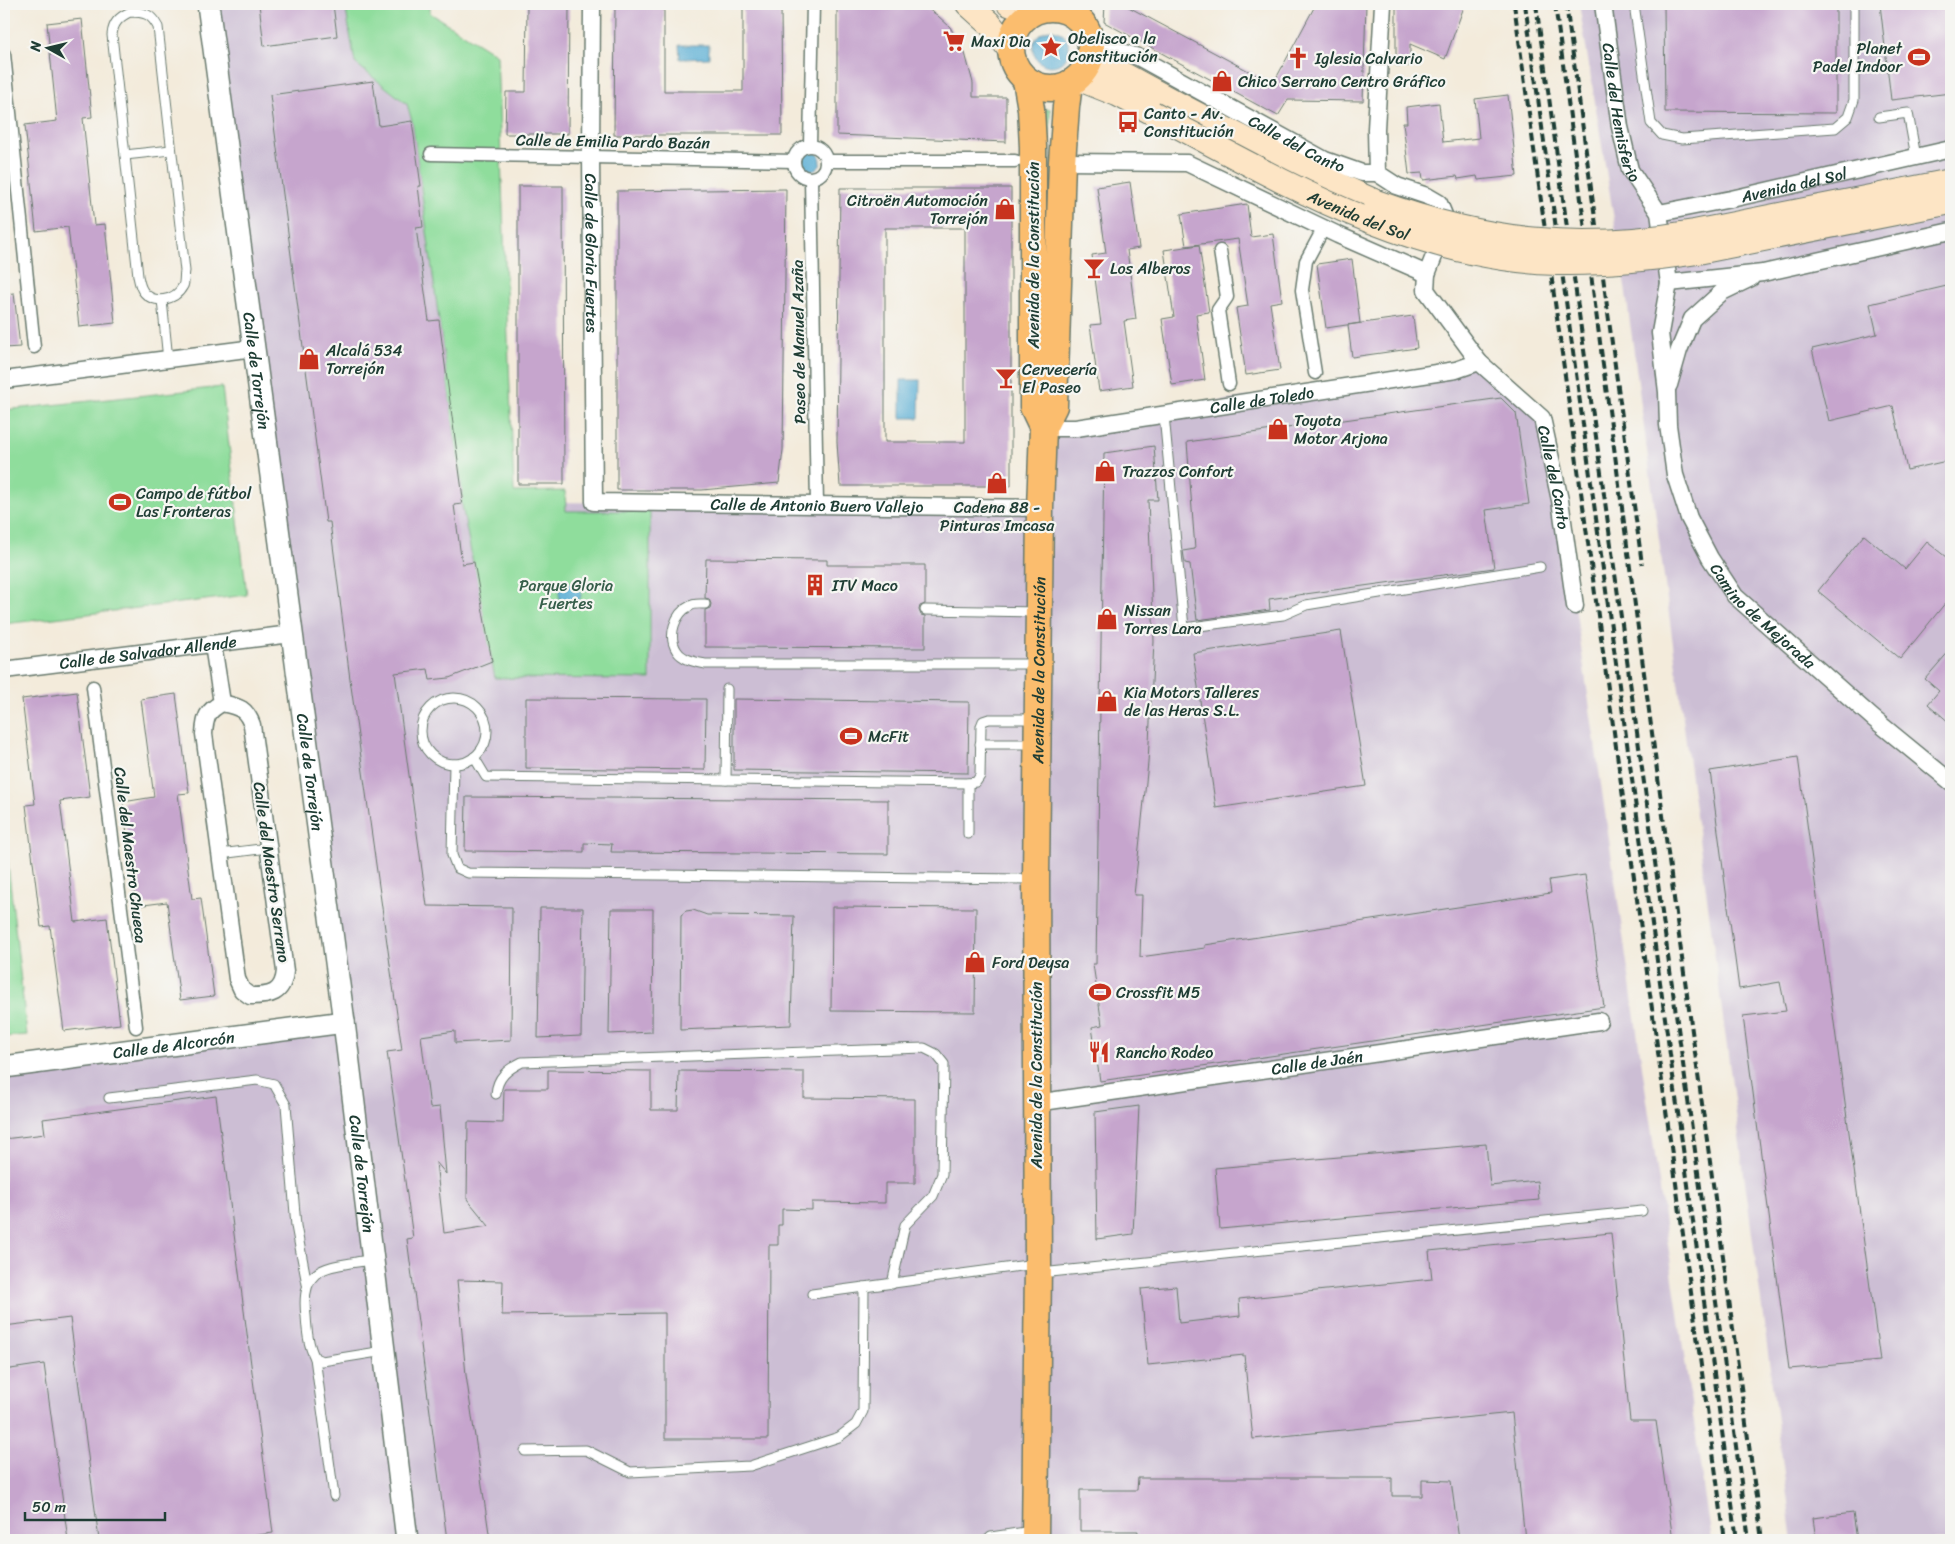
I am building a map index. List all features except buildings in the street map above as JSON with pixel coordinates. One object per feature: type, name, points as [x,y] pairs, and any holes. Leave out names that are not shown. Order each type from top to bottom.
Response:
[{"type":"main road","points":[[968,4],[989,23],[1011,51],[1016,69],[1026,80],[1038,86],[1053,88],[1073,81],[1085,68],[1090,49],[1086,28],[1067,7],[1027,8],[1023,19],[1015,29],[1011,51]]},
{"type":"main road","name":"Avenida del Sol","points":[[1090,49],[1157,104],[1320,200],[1370,222],[1458,249],[1511,259],[1557,263],[1612,262],[1662,257],[1698,252],[1951,202]]},
{"type":"main road","name":"Avenida de la Constitución","points":[[1026,80],[1031,109],[1033,147],[1033,407],[1043,428]]},
{"type":"main road","name":"Avenida del Sol","points":[[1073,81],[1157,104],[1376,202],[1418,218],[1513,238],[1557,242],[1609,242],[1660,238],[1951,182]]},
{"type":"main road","name":"Avenida de la Constitución","points":[[1035,1528],[1038,1269],[1036,879],[1040,508],[1043,428],[1054,406],[1062,162],[1066,107],[1073,81]]},
{"type":"street","name":"Calle de Torrejón","points":[[208,4],[344,1022],[407,1540]]},
{"type":"street","name":"Calle de Gloria Fuertes","points":[[592,4],[591,156],[594,502]]},
{"type":"street","points":[[810,145],[813,4]]},
{"type":"street","points":[[1377,173],[1376,129],[1383,4]]},
{"type":"street","name":"Calle del Hemisferio","points":[[1603,4],[1620,127],[1630,170],[1660,213]]},
{"type":"street","name":"Calle del Canto","points":[[1090,49],[1138,58],[1325,160],[1362,173],[1377,173],[1397,186],[1427,196],[1439,203],[1444,215],[1436,251],[1427,274],[1426,290],[1479,362],[1542,418],[1560,500],[1575,606]]},
{"type":"street","points":[[4,54],[34,347]]},
{"type":"street","points":[[810,145],[824,152],[827,161],[821,175],[811,179],[805,178],[797,171],[794,161],[798,152],[810,145]]},
{"type":"street","name":"Avenida del Sol","points":[[1660,213],[1732,199],[1951,150]]},
{"type":"street","name":"Calle de Emilia Pardo Bazán","points":[[431,154],[794,161]]},
{"type":"street","points":[[827,161],[1015,160]]},
{"type":"street","points":[[1062,162],[1187,163],[1338,235],[1427,274]]},
{"type":"street","name":"Paseo de Manuel Azaña","points":[[811,179],[817,505]]},
{"type":"street","points":[[1660,213],[1669,283],[1763,273],[1951,231]]},
{"type":"street","points":[[1315,373],[1302,290],[1306,262],[1320,235]]},
{"type":"street","points":[[1220,250],[1227,296],[1218,310],[1229,384]]},
{"type":"street","name":"Camino de Mejorada","points":[[1667,392],[1679,350],[1692,320],[1722,292],[1763,273]]},
{"type":"street","name":"Camino de Mejorada","points":[[1669,283],[1660,333],[1667,392],[1668,425],[1675,475],[1689,518],[1710,558],[1735,596],[1874,719],[1951,782]]},
{"type":"street","points":[[4,380],[254,348]]},
{"type":"street","name":"Calle de Toledo","points":[[1043,428],[1076,428],[1164,415],[1456,370],[1479,362]]},
{"type":"street","name":"Calle de Antonio Buero Vallejo","points":[[594,502],[1040,508]]},
{"type":"street","name":"Calle de Salvador Allende","points":[[4,670],[291,634]]},
{"type":"street","points":[[213,645],[222,703]]},
{"type":"street","name":"Calle del Maestro Chueca","points":[[93,687],[136,1028]]},
{"type":"street","name":"Calle del Maestro Serrano","points":[[222,703],[238,707],[248,714],[252,725],[268,848],[285,971],[284,983],[275,992],[263,996],[250,996],[242,990],[237,978],[204,734],[205,720],[212,708],[222,703]]},
{"type":"street","name":"Calle de Jaén","points":[[1036,1103],[1599,1021]]},
{"type":"street","name":"Calle de Alcorcón","points":[[4,1067],[344,1022]]},
{"type":"lane","points":[[1634,4],[1651,123],[1662,135],[1682,140],[1835,128],[1848,117],[1854,100],[1854,4]]},
{"type":"lane","points":[[130,12],[143,12],[153,17],[158,27],[171,150],[185,270],[183,286],[174,297],[162,300],[149,298],[141,289],[138,276],[112,36],[113,27],[120,16],[130,12]]},
{"type":"lane","points":[[1879,117],[1908,113],[1916,157]]},
{"type":"lane","points":[[125,155],[171,150]]},
{"type":"lane","points":[[162,300],[168,360]]},
{"type":"lane","points":[[1164,415],[1184,628],[1283,616],[1306,604],[1540,567]]},
{"type":"lane","points":[[705,604],[692,604],[681,612],[674,623],[673,638],[677,651],[688,660],[705,664],[1039,664]]},
{"type":"lane","points":[[925,610],[1039,612]]},
{"type":"lane","points":[[726,780],[727,689]]},
{"type":"lane","points":[[449,699],[460,699],[470,702],[479,709],[484,718],[486,734],[482,749],[474,757],[465,762],[454,764],[443,762],[434,757],[427,749],[422,739],[424,718],[430,709],[439,702],[449,699]]},
{"type":"lane","points":[[474,757],[486,777],[968,784],[976,782],[980,776],[980,744],[983,721],[989,719],[1038,731]]},
{"type":"lane","points":[[980,744],[1038,731]]},
{"type":"lane","points":[[454,764],[452,855],[457,868],[468,873],[1036,879]]},
{"type":"lane","points":[[968,784],[968,834]]},
{"type":"lane","points":[[220,854],[268,848]]},
{"type":"lane","points":[[496,1094],[497,1086],[506,1071],[522,1062],[924,1048],[936,1054],[944,1064],[942,1174],[932,1196],[905,1225],[892,1284]]},
{"type":"lane","points":[[108,1098],[257,1080],[274,1084],[286,1105],[296,1226],[307,1284],[304,1302],[309,1347],[315,1358],[334,1496]]},
{"type":"lane","points":[[812,1294],[1038,1269],[1642,1211]]},
{"type":"lane","points":[[307,1284],[312,1277],[326,1268],[373,1259]]},
{"type":"lane","points":[[526,1450],[586,1450],[630,1472],[750,1466],[839,1437],[856,1424],[863,1411],[864,1287]]},
{"type":"lane","points":[[315,1358],[322,1361],[384,1351]]},
{"type":"lane","points":[[988,1540],[991,1537],[1035,1528]]},
{"type":"shaded area","points":[[208,4],[354,4],[420,92],[473,501],[1040,508],[1043,428],[1479,362],[1542,418],[1575,606],[1711,1540],[4,1540],[4,1067],[344,1022]]},
{"type":"shaded area","points":[[1579,4],[1951,4],[1951,1540],[1793,1540],[1626,293]]},
{"type":"green space","name":"Parque Gloria Fuertes","points":[[345,4],[430,4],[430,13],[497,55],[514,492],[565,491],[566,511],[650,511],[650,679],[495,678],[461,500],[463,498],[412,121],[407,104],[355,63]]},
{"type":"green space","points":[[1045,109],[1050,109],[1048,230],[1043,230]]},
{"type":"green space","name":"Campo de fútbol Las Fronteras","points":[[222,387],[247,595],[4,624],[4,410]]},
{"type":"green space","points":[[4,828],[27,1035],[4,1037]]},
{"type":"water","points":[[1051,30],[1064,35],[1069,48],[1064,61],[1051,66],[1038,61],[1033,48],[1038,35]]},
{"type":"water","points":[[679,45],[709,45],[709,58],[680,59]]},
{"type":"water","points":[[807,151],[815,151],[821,157],[821,165],[815,171],[807,171],[801,165],[801,157]]},
{"type":"water","points":[[901,380],[920,380],[919,418],[901,418]]},
{"type":"water","points":[[570,583],[578,586],[581,594],[578,602],[570,605],[562,602],[559,594],[562,586]]},
{"type":"railway","points":[[1514,4],[1725,1540]]},
{"type":"railway","points":[[1525,4],[1737,1540]]},
{"type":"railway","points":[[1536,4],[1749,1540]]},
{"type":"railway","points":[[1555,4],[1681,951],[1762,1540]]},
{"type":"railway","points":[[1566,4],[1642,564]]},
{"type":"place","name":"Maxi Dia","points":[[954,41]]},
{"type":"place","name":"Obelisco a la Constitución","points":[[1051,47]]},
{"type":"place","name":"Planet Padel Indoor","points":[[1919,57]]},
{"type":"place","name":"Iglesia Calvario","points":[[1298,58]]},
{"type":"place","name":"Chico Serrano Centro Gráfico","points":[[1222,81]]},
{"type":"place","name":"Canto - Av. Constitución","points":[[1128,122]]},
{"type":"place","name":"Citroën Automoción Torrejón","points":[[1005,209]]},
{"type":"place","name":"Los Alberos","points":[[1094,268]]},
{"type":"place","name":"Alcalá 534 Torrejón","points":[[309,359]]},
{"type":"place","name":"Cervecería El Paseo","points":[[1006,378]]},
{"type":"place","name":"Toyota Motor Arjona","points":[[1278,429]]},
{"type":"place","name":"Trazzos Confort","points":[[1105,471]]},
{"type":"place","name":"Cadena 88 - Pinturas Imcasa","points":[[997,483]]},
{"type":"place","name":"Campo de fútbol Las Fronteras","points":[[120,502]]},
{"type":"place","name":"ITV Maco","points":[[815,585]]},
{"type":"place","name":"Nissan Torres Lara","points":[[1107,619]]},
{"type":"place","name":"Kia Motors Talleres de las Heras S.L.","points":[[1107,701]]},
{"type":"place","name":"McFit","points":[[851,736]]},
{"type":"place","name":"Ford Deysa","points":[[975,962]]},
{"type":"place","name":"Crossfit M5","points":[[1100,992]]},
{"type":"place","name":"Rancho Rodeo","points":[[1099,1052]]}]
